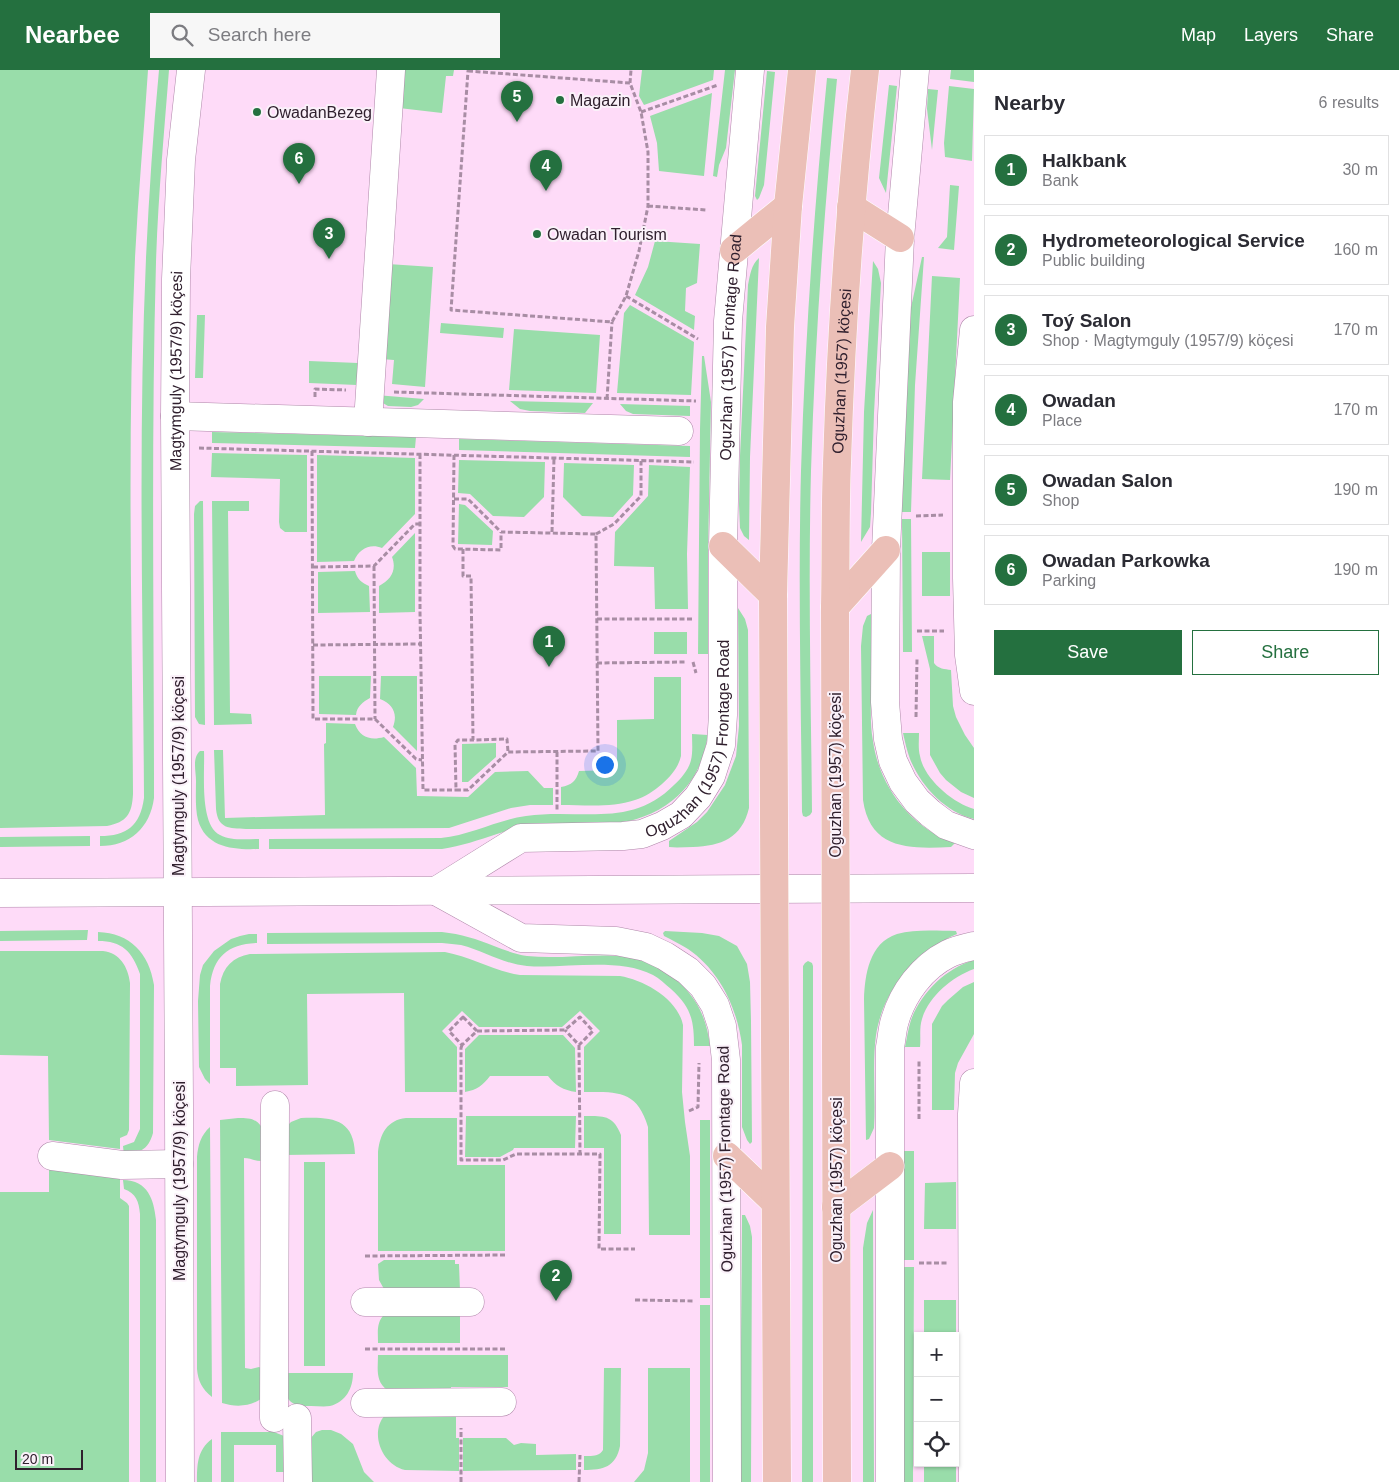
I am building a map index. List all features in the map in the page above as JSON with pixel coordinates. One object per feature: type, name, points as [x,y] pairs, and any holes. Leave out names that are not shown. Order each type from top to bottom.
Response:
[{"type":"main road","points":[[777,1482],[773,595],[780,327],[788,206],[802,70]]},
{"type":"main road","name":"Oguzhan (1957) köçesi","points":[[838,1482],[835,608],[837,464],[843,332],[865,70]]},
{"type":"main road","points":[[734,250],[788,206]]},
{"type":"main road","points":[[852,207],[900,238]]},
{"type":"main road","points":[[723,546],[773,595]]},
{"type":"main road","points":[[835,608],[886,550]]},
{"type":"main road","points":[[727,1156],[775,1202]]},
{"type":"main road","points":[[836,1207],[890,1166]]},
{"type":"street","name":"Magtymguly (1957/9) köçesi","points":[[180,1482],[176,279],[181,170],[191,70]]},
{"type":"street","points":[[368,422],[391,70]]},
{"type":"street","name":"Oguzhan (1957) Frontage Road","points":[[727,1482],[726,1060],[722,1026],[715,1005],[703,986],[688,971],[665,956],[646,947],[616,941],[522,938],[436,891],[521,838],[624,836],[642,834],[662,826],[681,815],[698,797],[711,776],[721,745],[723,716],[723,546],[728,321],[750,70]]},
{"type":"street","points":[[915,70],[900,238],[886,550],[885,702],[888,739],[893,760],[903,782],[917,801],[930,813],[946,824],[974,835]]},
{"type":"street","points":[[974,330],[968,402],[967,551],[969,655],[974,691]]},
{"type":"street","points":[[176,416],[679,431]]},
{"type":"street","points":[[0,893],[974,888]]},
{"type":"street","points":[[890,1482],[890,1047],[895,1021],[903,999],[913,983],[928,967],[947,954],[974,946]]},
{"type":"street","points":[[973,1482],[972,1114],[974,1083]]},
{"type":"street","points":[[275,1105],[286,1418],[298,1482]]},
{"type":"street","points":[[52,1156],[122,1165],[179,1164]]},
{"type":"street","points":[[365,1302],[470,1302]]},
{"type":"street","points":[[365,1403],[502,1402]]},
{"type":"path","points":[[605,429],[612,322],[626,296],[639,251],[648,206],[648,152],[641,112],[630,82],[631,70]]},
{"type":"path","points":[[612,322],[451,310],[468,71],[630,82]]},
{"type":"path","points":[[641,112],[718,85]]},
{"type":"path","points":[[648,206],[706,210]]},
{"type":"path","points":[[626,296],[698,339]]},
{"type":"path","points":[[314,404],[315,389],[696,401]]},
{"type":"path","points":[[195,448],[694,462]]},
{"type":"path","points":[[454,449],[453,546],[455,549],[463,550],[501,550],[502,532]]},
{"type":"path","points":[[312,450],[314,719],[375,719]]},
{"type":"path","points":[[420,454],[420,644],[423,790],[468,790],[508,752],[598,751],[596,534]]},
{"type":"path","points":[[552,533],[554,458]]},
{"type":"path","points":[[454,499],[468,499],[502,532],[596,534],[614,524],[640,496],[641,460]]},
{"type":"path","points":[[313,567],[374,566],[415,524],[420,524]]},
{"type":"path","points":[[463,550],[463,576],[472,576],[473,740]]},
{"type":"path","points":[[374,566],[375,719],[416,760],[422,760]]},
{"type":"path","points":[[597,619],[692,619]]},
{"type":"path","points":[[313,644],[420,644]]},
{"type":"path","points":[[916,717],[917,659]]},
{"type":"path","points":[[597,663],[686,662]]},
{"type":"path","points":[[693,662],[696,670]]},
{"type":"path","points":[[456,790],[455,744],[458,740],[507,739],[508,752]]},
{"type":"path","points":[[557,752],[557,810]]},
{"type":"path","points":[[579,1045],[593,1031],[580,1016],[566,1030],[477,1031],[462,1045],[461,1160],[503,1160],[516,1154],[600,1154],[599,1248],[635,1249]]},
{"type":"path","points":[[462,1045],[449,1031],[463,1017],[477,1031]]},
{"type":"path","points":[[566,1030],[579,1045],[580,1154]]},
{"type":"path","points":[[689,1111],[698,1107],[699,1058]]},
{"type":"path","points":[[919,1060],[919,1119]]},
{"type":"path","points":[[365,1256],[505,1255]]},
{"type":"path","points":[[634,1300],[695,1301]]},
{"type":"path","points":[[365,1349],[507,1349]]},
{"type":"path","points":[[461,1402],[461,1482]]},
{"type":"path","points":[[579,1482],[580,1455]]},
{"type":"green space","points":[[0,70],[148,70],[135,258],[131,392],[133,794],[130,812],[127,816],[119,822],[107,826],[0,828]]},
{"type":"green space","points":[[159,70],[169,70],[158,214],[154,329],[154,798],[148,818],[137,833],[121,843],[100,846],[100,836],[118,834],[131,827],[139,816],[144,798],[142,393],[147,234]]},
{"type":"green space","points":[[402,70],[454,70],[453,76],[446,76],[442,113],[399,108]]},
{"type":"green space","points":[[642,70],[714,70],[713,80],[644,105],[639,96]]},
{"type":"green space","points":[[725,70],[735,70],[726,148],[719,165],[717,177],[713,176]]},
{"type":"green space","points":[[951,70],[974,70],[974,82],[950,79]]},
{"type":"green space","points":[[767,71],[775,72],[764,185],[757,200],[755,196]]},
{"type":"green space","points":[[827,78],[837,79],[828,177],[815,373],[810,556],[812,812],[806,817],[803,816],[802,812],[801,471],[811,275]]},
{"type":"green space","points":[[889,85],[897,86],[886,193],[879,178]]},
{"type":"green space","points":[[949,86],[974,89],[972,161],[945,157],[944,143]]},
{"type":"green space","points":[[928,89],[938,90],[932,150],[927,109]]},
{"type":"green space","points":[[712,93],[704,176],[659,171],[657,143],[650,116]]},
{"type":"green space","points":[[950,185],[959,186],[954,250],[938,248],[947,237]]},
{"type":"green space","points":[[655,241],[700,244],[697,283],[686,288],[685,311],[695,316],[694,330],[635,295],[648,267]]},
{"type":"green space","points":[[922,257],[924,257],[915,385],[911,512],[902,512],[910,312]]},
{"type":"green space","points":[[759,258],[750,457],[749,540],[744,536],[740,528],[740,456],[748,285],[750,274]]},
{"type":"green space","points":[[873,261],[878,269],[881,283],[870,527],[861,542],[864,412]]},
{"type":"green space","points":[[388,264],[433,267],[425,387],[392,384],[394,360],[381,359]]},
{"type":"green space","points":[[932,276],[960,278],[950,480],[922,479]]},
{"type":"green space","points":[[630,305],[694,342],[691,395],[617,393],[624,313]]},
{"type":"green space","points":[[197,315],[205,315],[203,378],[195,378]]},
{"type":"green space","points":[[441,323],[504,328],[503,338],[440,333]]},
{"type":"green space","points":[[514,329],[600,335],[596,393],[509,390]]},
{"type":"green space","points":[[702,356],[704,356],[711,402],[708,654],[698,654]]},
{"type":"green space","points":[[309,361],[358,363],[357,385],[309,383]]},
{"type":"green space","points":[[376,395],[424,399],[418,405],[411,407],[388,406],[381,402]]},
{"type":"green space","points":[[510,401],[593,403],[585,413],[530,411],[520,409]]},
{"type":"green space","points":[[620,404],[690,406],[690,416],[633,414],[626,411]]},
{"type":"green space","points":[[212,432],[416,437],[415,448],[212,443]]},
{"type":"green space","points":[[459,439],[690,446],[690,457],[459,450]]},
{"type":"green space","points":[[212,453],[307,455],[307,532],[285,532],[280,528],[280,479],[211,477]]},
{"type":"green space","points":[[317,455],[415,458],[415,514],[382,548],[373,546],[365,548],[354,561],[317,562]]},
{"type":"green space","points":[[459,460],[545,462],[544,497],[524,517],[493,516],[470,494],[458,493]]},
{"type":"green space","points":[[564,463],[634,465],[633,495],[613,517],[582,516],[563,497]]},
{"type":"green space","points":[[649,465],[690,467],[687,554],[688,609],[655,609],[654,567],[614,566],[615,532],[648,496]]},
{"type":"green space","points":[[200,501],[203,501],[205,725],[199,724],[195,717],[194,514],[195,506]]},
{"type":"green space","points":[[212,501],[249,501],[249,511],[228,511],[230,713],[251,714],[252,724],[214,725]]},
{"type":"green space","points":[[459,504],[465,505],[493,531],[492,545],[458,544]]},
{"type":"green space","points":[[902,519],[911,519],[912,652],[903,652]]},
{"type":"green space","points":[[415,533],[415,612],[379,613],[379,586],[387,581],[392,574],[394,566],[392,557]]},
{"type":"green space","points":[[922,552],[950,552],[950,596],[922,596]]},
{"type":"green space","points":[[355,571],[360,580],[369,586],[370,612],[318,613],[318,572]]},
{"type":"green space","points":[[738,608],[745,619],[748,630],[749,808],[741,827],[736,833],[721,842],[703,846],[669,847],[669,841],[697,822],[707,812],[725,785],[736,756],[739,726]]},
{"type":"green space","points":[[871,614],[871,724],[876,758],[890,789],[900,803],[924,827],[955,843],[951,847],[921,848],[894,843],[874,829],[867,816],[863,800],[861,646],[863,626],[867,616]]},
{"type":"green space","points":[[654,632],[687,632],[687,654],[654,654]]},
{"type":"green space","points":[[922,636],[934,636],[934,663],[940,668],[951,670],[953,706],[956,717],[974,748],[974,798],[961,792],[946,780],[930,755],[930,669]]},
{"type":"green space","points":[[319,676],[371,676],[370,698],[359,707],[356,715],[319,714]]},
{"type":"green space","points":[[381,676],[417,676],[417,751],[393,727],[395,714],[388,704],[380,699]]},
{"type":"green space","points":[[654,677],[681,677],[681,756],[674,771],[656,789],[626,803],[589,806],[561,805],[561,787],[573,782],[579,771],[617,770],[617,720],[654,719]]},
{"type":"green space","points":[[326,723],[355,724],[366,737],[384,737],[416,768],[417,796],[468,797],[495,772],[528,771],[544,788],[553,788],[553,805],[530,805],[511,808],[449,828],[246,829],[230,828],[222,824],[217,816],[216,809],[214,750],[223,750],[225,818],[325,815],[324,744],[326,743]]},
{"type":"green space","points":[[903,733],[919,733],[919,753],[927,773],[949,796],[974,809],[974,819],[963,816],[953,810],[927,788],[910,759]]},
{"type":"green space","points":[[692,734],[708,735],[704,754],[697,771],[687,786],[673,800],[659,810],[644,817],[612,824],[522,827],[463,845],[442,849],[269,849],[269,839],[441,838],[463,834],[526,816],[622,812],[640,807],[657,799],[677,783],[684,774],[692,757]]},
{"type":"green space","points":[[496,743],[496,757],[468,782],[462,782],[462,744]]},
{"type":"green space","points":[[200,751],[204,751],[204,797],[209,821],[213,829],[220,835],[229,838],[259,839],[259,849],[240,849],[222,845],[214,842],[202,829],[196,811],[195,765],[196,757]]},
{"type":"green space","points":[[90,836],[90,846],[0,847],[0,837]]},
{"type":"green space","points":[[88,930],[87,940],[0,941],[0,931]]},
{"type":"green space","points":[[665,931],[719,936],[737,946],[747,964],[750,982],[751,1021],[752,1142],[750,1144],[742,1127],[742,1045],[740,1031],[731,1004],[718,979],[709,968],[688,949],[664,936],[663,933]]},
{"type":"green space","points":[[919,931],[956,931],[957,934],[928,951],[903,974],[886,1003],[876,1035],[874,1128],[869,1139],[866,1140],[864,999],[867,970],[870,961],[880,945],[888,938],[897,934]]},
{"type":"green space","points":[[98,932],[120,936],[136,947],[148,963],[154,985],[153,1133],[146,1147],[138,1152],[124,1156],[123,1146],[134,1142],[140,1129],[140,974],[130,953],[120,945],[98,941]]},
{"type":"green space","points":[[442,932],[469,937],[527,956],[628,957],[646,962],[664,971],[682,985],[694,999],[705,1021],[710,1046],[694,1046],[690,1014],[683,1002],[671,989],[653,975],[624,966],[542,967],[519,965],[461,945],[442,943],[267,944],[267,933]]},
{"type":"green space","points":[[249,934],[257,934],[257,943],[230,949],[219,960],[212,976],[210,986],[210,1084],[199,1067],[198,1001],[200,975],[203,965],[214,951],[231,939]]},
{"type":"green space","points":[[0,951],[103,951],[114,955],[125,966],[130,983],[129,1130],[127,1135],[120,1138],[120,1149],[49,1140],[48,1056],[0,1055]]},
{"type":"green space","points":[[445,952],[520,975],[620,976],[629,978],[659,992],[674,1007],[683,1025],[682,1092],[690,1156],[690,1235],[649,1235],[648,1127],[638,1106],[625,1096],[607,1092],[584,1092],[584,1047],[600,1031],[580,1011],[562,1027],[479,1027],[462,1011],[442,1031],[457,1047],[457,1092],[405,1092],[404,993],[307,994],[308,1085],[236,1086],[236,1068],[220,1068],[220,984],[226,968],[234,960],[250,954]]},
{"type":"green space","points":[[974,960],[974,969],[942,988],[925,1011],[920,1029],[920,1047],[905,1047],[908,1030],[915,1010],[928,991],[944,975]]},
{"type":"green space","points":[[808,961],[813,966],[813,1482],[802,1482],[803,966]]},
{"type":"green space","points":[[974,982],[974,1034],[958,1063],[955,1073],[954,1110],[932,1110],[932,1024],[942,1006],[948,1000],[963,987]]},
{"type":"green space","points":[[479,1035],[563,1035],[575,1048],[576,1092],[560,1087],[548,1076],[490,1076],[479,1087],[465,1092],[465,1049]]},
{"type":"green space","points":[[466,1116],[576,1116],[575,1148],[514,1148],[500,1157],[465,1157]]},
{"type":"green space","points":[[584,1116],[597,1116],[611,1120],[621,1135],[621,1234],[604,1234],[604,1148],[584,1148]]},
{"type":"green space","points":[[301,1118],[322,1118],[339,1122],[350,1133],[354,1142],[355,1154],[284,1155],[288,1125]]},
{"type":"green space","points":[[457,1118],[457,1165],[505,1165],[505,1251],[378,1251],[379,1145],[389,1125],[399,1119]]},
{"type":"green space","points":[[251,1119],[261,1126],[261,1161],[244,1158],[245,1368],[261,1368],[261,1399],[252,1404],[237,1406],[222,1403],[220,1120]]},
{"type":"green space","points":[[700,1120],[710,1120],[710,1298],[700,1298]]},
{"type":"green space","points":[[210,1127],[212,1397],[201,1385],[197,1369],[197,1157],[200,1140]]},
{"type":"green space","points":[[904,1151],[914,1151],[914,1260],[904,1260]]},
{"type":"green space","points":[[304,1162],[325,1162],[325,1366],[304,1366]]},
{"type":"green space","points":[[49,1169],[120,1179],[120,1198],[129,1206],[129,1482],[0,1482],[0,1192],[49,1192]]},
{"type":"green space","points":[[123,1180],[138,1183],[144,1187],[154,1205],[156,1220],[156,1482],[140,1482],[140,1214],[136,1198],[124,1189]]},
{"type":"green space","points":[[956,1182],[956,1229],[924,1229],[925,1183]]},
{"type":"green space","points":[[873,1210],[874,1482],[863,1482],[863,1248],[867,1223]]},
{"type":"green space","points":[[742,1215],[745,1215],[750,1226],[752,1237],[751,1482],[740,1482]]},
{"type":"green space","points":[[384,1260],[455,1260],[455,1264],[459,1264],[460,1291],[384,1289],[379,1280],[378,1264]]},
{"type":"green space","points":[[904,1267],[914,1267],[913,1482],[904,1482]]},
{"type":"green space","points":[[924,1300],[956,1300],[956,1332],[924,1332]]},
{"type":"green space","points":[[700,1305],[710,1305],[710,1482],[700,1482]]},
{"type":"green space","points":[[460,1311],[460,1343],[378,1343],[379,1324],[385,1314]]},
{"type":"green space","points":[[378,1355],[508,1355],[508,1387],[451,1387],[451,1393],[387,1390],[379,1378]]},
{"type":"green space","points":[[604,1368],[621,1368],[620,1446],[615,1459],[608,1466],[584,1470],[584,1456],[597,1455],[603,1450]]},
{"type":"green space","points":[[648,1368],[690,1368],[690,1482],[634,1482],[644,1470],[648,1453]]},
{"type":"green space","points":[[285,1373],[353,1373],[352,1384],[348,1394],[336,1404],[330,1406],[302,1406],[291,1402],[287,1397]]},
{"type":"green space","points":[[456,1411],[456,1438],[459,1438],[459,1471],[405,1470],[390,1462],[384,1455],[378,1439],[378,1430],[380,1422],[385,1415]]},
{"type":"green space","points":[[331,1430],[341,1434],[353,1444],[364,1472],[374,1482],[310,1482],[310,1439],[316,1432]]},
{"type":"green space","points":[[221,1432],[274,1432],[284,1436],[287,1472],[276,1472],[276,1445],[234,1445],[234,1482],[221,1482]]},
{"type":"green space","points":[[463,1438],[506,1438],[514,1445],[521,1443],[536,1444],[536,1455],[576,1454],[576,1470],[463,1471]]},
{"type":"green space","points":[[212,1439],[212,1482],[197,1482],[199,1458],[203,1448]]},
{"type":"green space","points":[[924,1467],[956,1467],[956,1482],[924,1482]]},
{"type":"place","name":"Magazin","points":[[560,100]]},
{"type":"place","name":"OwadanBezeg","points":[[257,112]]},
{"type":"place","name":"Owadan Salon","points":[[517,122]]},
{"type":"place","name":"Owadan Parkowka","points":[[299,184]]},
{"type":"place","name":"Owadan","points":[[546,191]]},
{"type":"place","name":"Owadan Tourism","points":[[537,234]]},
{"type":"place","name":"Toý Salon","points":[[329,259]]},
{"type":"place","name":"Halkbank","points":[[549,667]]},
{"type":"place","name":"Hydrometeorological Service","points":[[556,1301]]}]
